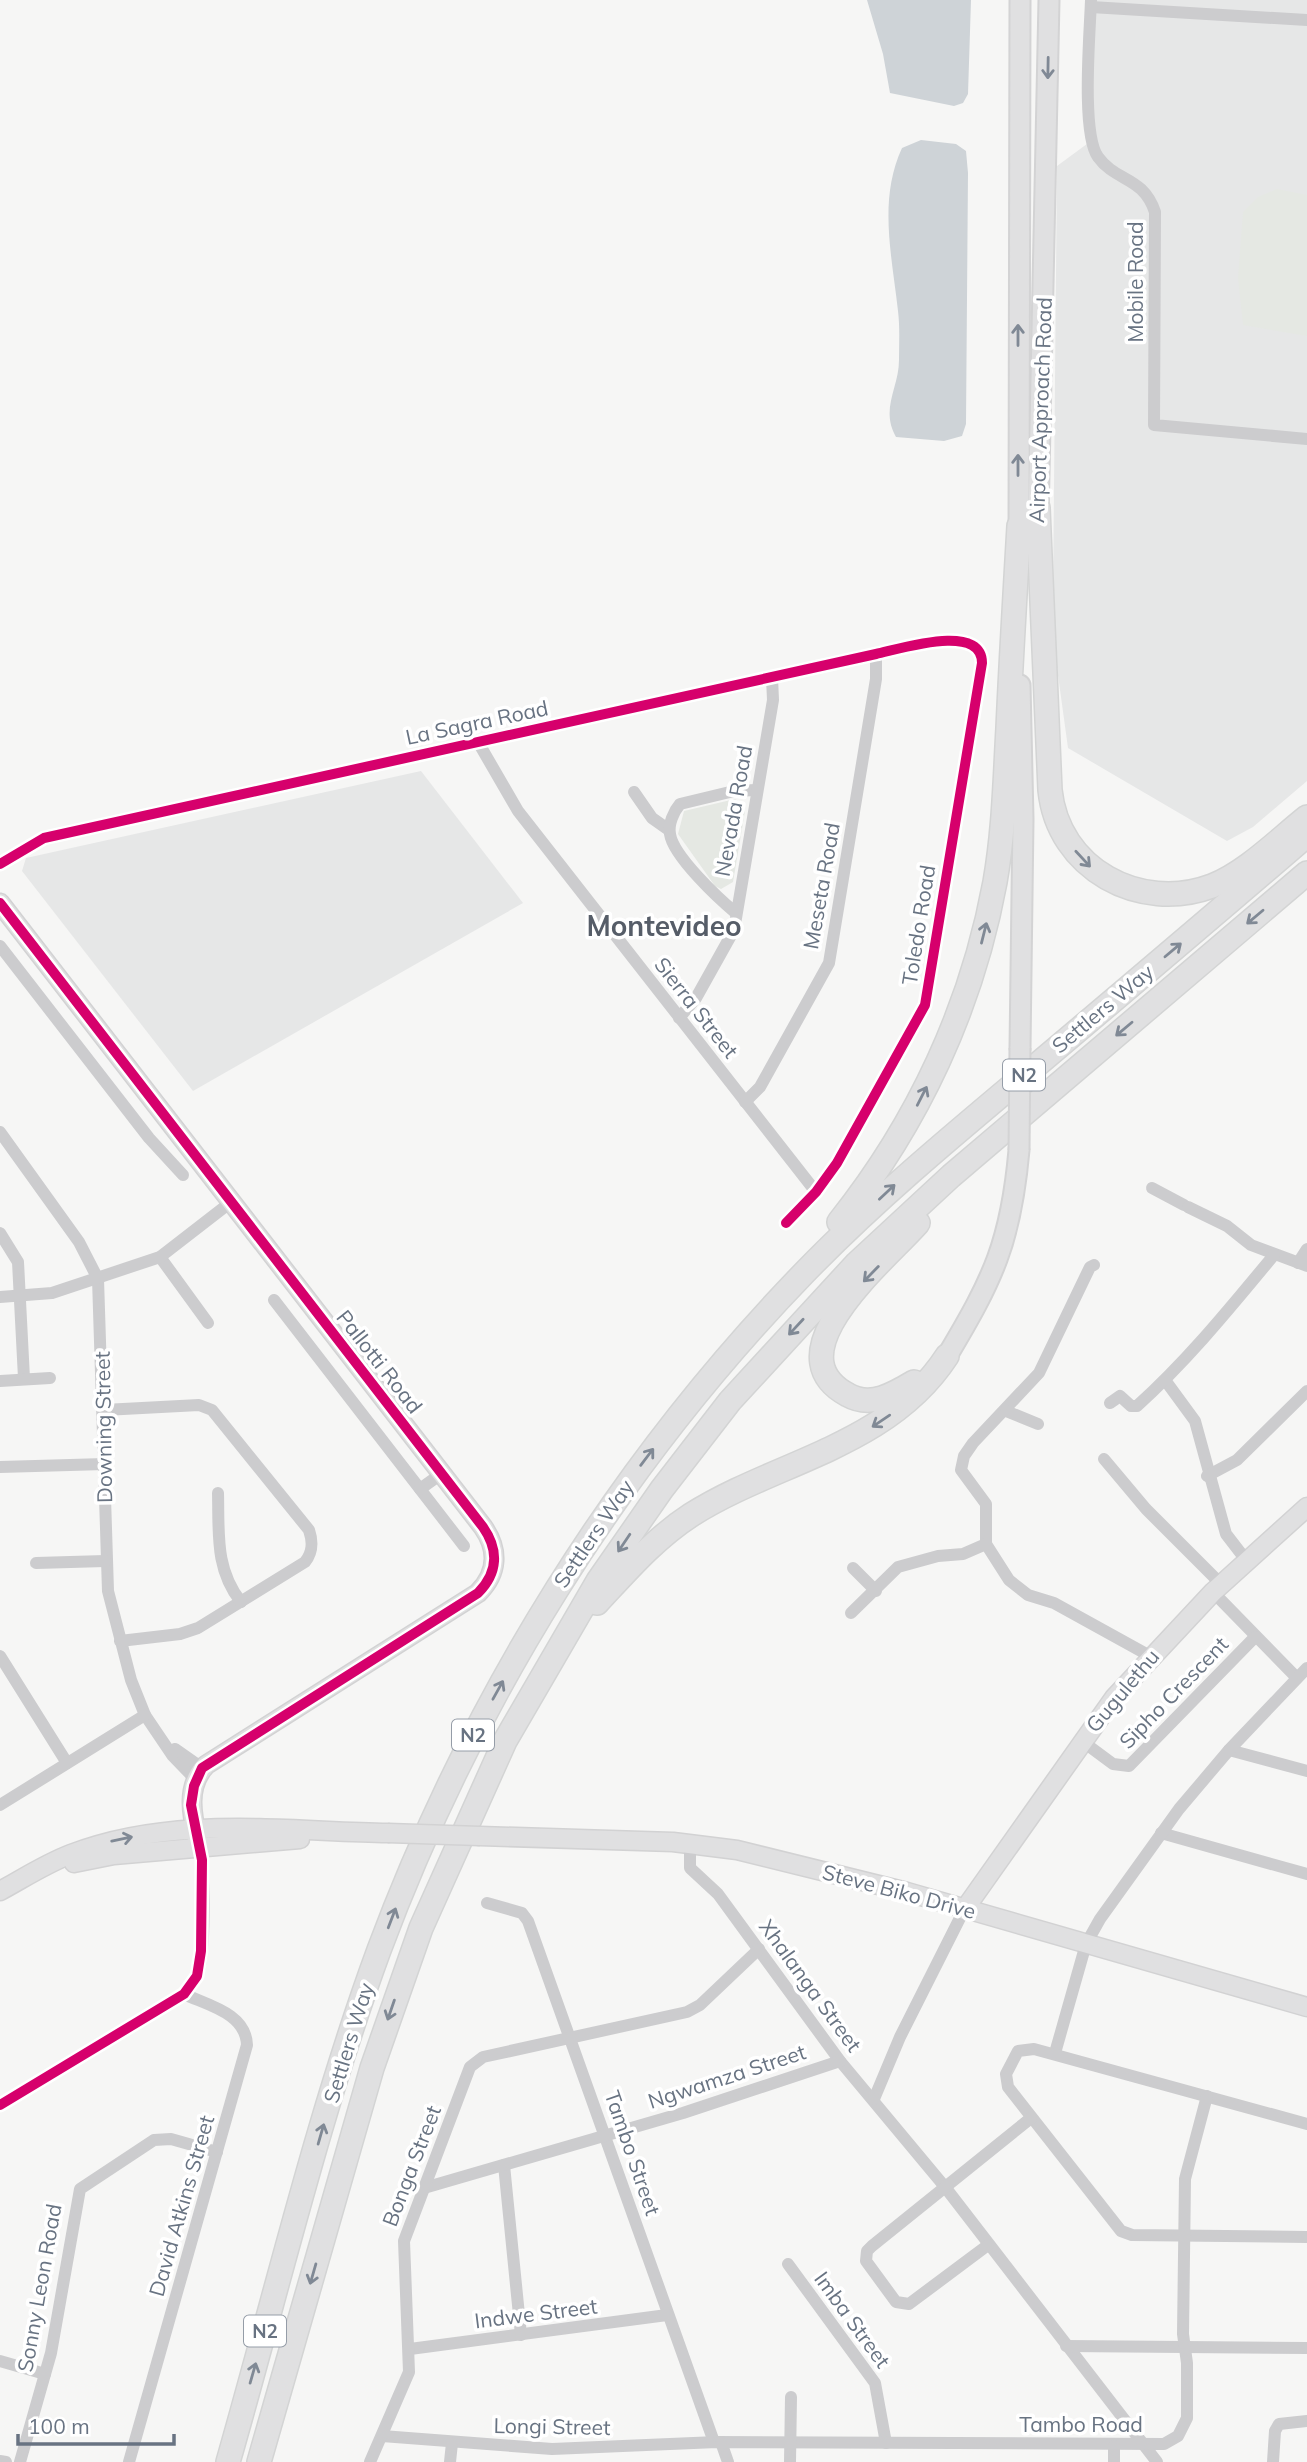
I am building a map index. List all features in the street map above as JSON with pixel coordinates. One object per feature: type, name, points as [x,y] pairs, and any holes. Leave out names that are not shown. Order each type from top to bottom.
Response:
[{"type":"highway","points":[[1038,508],[1050,790],[1061,827],[1073,850],[1112,883],[1162,895],[1188,893],[1234,874],[1307,817]]},
{"type":"highway","points":[[753,1328],[848,1210],[888,1154],[936,1068],[969,984],[989,911],[1001,836],[1019,526]]},
{"type":"highway","name":"Settlers Way","points":[[228,2462],[353,2028],[390,1921],[438,1807],[502,1681],[581,1552],[669,1429],[753,1328],[831,1245],[907,1174],[1307,835]]},
{"type":"highway","name":"Settlers Way","points":[[259,2462],[389,2015],[431,1902],[514,1725],[578,1612],[629,1534],[695,1445],[773,1352],[849,1271],[1001,1134],[1307,873]]},
{"type":"highway","points":[[947,1356],[898,1392],[881,1399],[864,1400],[848,1395],[834,1384],[823,1363],[822,1346],[828,1326],[845,1301],[1001,1134]]},
{"type":"highway","points":[[472,1811],[489,1787],[586,1616],[634,1562],[691,1515],[869,1429],[908,1401],[934,1377],[947,1356]]},
{"type":"main road","name":"Airport Approach Road","points":[[947,1356],[985,1291],[1004,1245],[1014,1196],[1019,1150],[1023,818],[1019,526],[1020,0]]},
{"type":"main road","name":"Airport Approach Road","points":[[1023,818],[1032,722],[1049,0]]},
{"type":"street","points":[[1091,3],[1307,20]]},
{"type":"street","name":"Mobile Road","points":[[1091,3],[1089,118],[1092,142],[1098,157],[1145,191],[1155,212],[1154,425],[1307,439]]},
{"type":"street","name":"La Sagra Road","points":[[0,864],[44,838],[876,654],[941,641],[969,643]]},
{"type":"street","name":"Toledo Road","points":[[786,1223],[816,1192],[837,1163],[926,1002],[982,663],[979,651],[969,643]]},
{"type":"street","name":"Meseta Road","points":[[744,1102],[760,1087],[829,963],[876,679],[876,654]]},
{"type":"street","name":"Nevada Road","points":[[679,1018],[696,998],[730,940],[773,700],[772,678]]},
{"type":"street","name":"Sierra Street","points":[[478,742],[518,811],[816,1192]]},
{"type":"street","points":[[736,913],[709,890],[673,844],[669,830],[675,809],[686,801],[734,791],[756,790]]},
{"type":"street","points":[[634,792],[652,818],[669,830]]},
{"type":"street","name":"Pallotti Road","points":[[0,903],[489,1536],[494,1546],[494,1567],[485,1586],[461,1604],[213,1758],[199,1774]]},
{"type":"street","points":[[0,946],[134,1119],[183,1175]]},
{"type":"street","points":[[134,1119],[155,1103]]},
{"type":"street","name":"Downing Street","points":[[0,1132],[79,1242],[98,1279],[108,1591],[120,1641],[145,1715],[164,1740],[199,1774]]},
{"type":"street","points":[[1152,1188],[1274,1255],[1302,1265],[1307,1249]]},
{"type":"street","points":[[0,1297],[46,1295],[160,1256],[231,1202]]},
{"type":"street","points":[[0,1233],[18,1262],[24,1378]]},
{"type":"street","points":[[1110,1403],[1120,1396],[1136,1406],[1165,1380],[1206,1338],[1274,1255]]},
{"type":"street","points":[[160,1256],[208,1323]]},
{"type":"street","points":[[1094,1265],[1085,1277],[1046,1362],[1006,1411],[973,1443],[961,1461],[961,1470],[988,1510],[986,1544],[1009,1580],[1022,1591],[1054,1603],[1150,1656]]},
{"type":"street","points":[[274,1300],[464,1546]]},
{"type":"street","points":[[309,1345],[329,1328]]},
{"type":"street","points":[[0,1381],[50,1378]]},
{"type":"street","points":[[1165,1380],[1195,1421],[1226,1534],[1246,1560]]},
{"type":"street","points":[[1208,1476],[1237,1460],[1307,1391]]},
{"type":"street","points":[[104,1410],[199,1405],[212,1410],[309,1530],[312,1547],[305,1562],[187,1632],[120,1641]]},
{"type":"street","points":[[1006,1411],[1020,1420],[1038,1424]]},
{"type":"street","points":[[1104,1459],[1217,1588],[1255,1637],[1297,1678]]},
{"type":"street","points":[[0,1467],[105,1464]]},
{"type":"street","points":[[420,1489],[441,1474]]},
{"type":"street","points":[[218,1493],[219,1560],[230,1588],[241,1602]]},
{"type":"street","name":"Gugulethu","points":[[967,1906],[1082,1741],[1150,1656],[1246,1560],[1307,1507]]},
{"type":"street","points":[[851,1613],[898,1567],[938,1556],[963,1553],[986,1544]]},
{"type":"street","points":[[36,1563],[105,1561]]},
{"type":"street","points":[[853,1568],[876,1591]]},
{"type":"street","name":"Sipho Crescent","points":[[1082,1741],[1113,1764],[1129,1766],[1255,1637]]},
{"type":"street","points":[[0,1656],[67,1763]]},
{"type":"street","points":[[1055,2053],[1086,1944],[1100,1919],[1161,1833],[1229,1750],[1307,1668]]},
{"type":"street","points":[[0,1805],[145,1715]]},
{"type":"street","points":[[1229,1750],[1307,1771]]},
{"type":"street","points":[[0,2105],[184,1994],[195,1980],[200,1964],[203,1878],[191,1805],[199,1774]]},
{"type":"street","points":[[7,1887],[32,1870],[89,1847],[155,1832],[195,1828],[329,1829],[365,1832]]},
{"type":"street","points":[[7,1887],[89,1859],[365,1832]]},
{"type":"street","name":"Steve Biko Drive","points":[[365,1832],[690,1844],[737,1850],[967,1906],[1086,1944],[1307,2007]]},
{"type":"street","points":[[1161,1833],[1307,1874]]},
{"type":"street","name":"Xhalanga Street","points":[[690,1844],[690,1868],[718,1894],[841,2061],[944,2187],[1157,2462]]},
{"type":"street","name":"Tambo Street","points":[[487,1903],[525,1915],[606,2135],[667,2315],[717,2442],[728,2462]]},
{"type":"street","points":[[874,2099],[900,2037],[967,1906]]},
{"type":"street","points":[[570,2038],[693,2010],[759,1949]]},
{"type":"street","name":"David Atkins Street","points":[[129,2462],[247,2039],[236,2019],[184,1994]]},
{"type":"street","name":"Bonga Street","points":[[370,2462],[407,2378],[410,2349],[403,2249],[424,2188],[475,2062],[570,2038]]},
{"type":"street","points":[[1307,2124],[1034,2049],[1018,2051],[1006,2074],[1008,2087],[1121,2231],[1132,2235],[1307,2237]]},
{"type":"street","name":"Ngwamza Street","points":[[424,2188],[683,2113],[841,2061]]},
{"type":"street","name":"Tambo Road","points":[[717,2442],[1114,2446],[1154,2445],[1172,2440],[1187,2418],[1184,2235],[1187,2168],[1207,2096]]},
{"type":"street","points":[[988,2245],[909,2304],[896,2302],[868,2265],[867,2251],[1031,2118]]},
{"type":"street","name":"Sonny Leon Road","points":[[20,2462],[45,2374],[79,2189],[154,2140],[171,2139],[217,2152]]},
{"type":"street","points":[[504,2165],[521,2335]]},
{"type":"street","name":"Imba Street","points":[[788,2264],[875,2383],[880,2395],[886,2443]]},
{"type":"street","name":"Indwe Street","points":[[410,2349],[667,2315]]},
{"type":"street","points":[[1066,2346],[1307,2348]]},
{"type":"street","points":[[0,2361],[45,2374]]},
{"type":"street","points":[[790,2398],[790,2462]]},
{"type":"street","points":[[1273,2462],[1275,2431],[1279,2424],[1307,2421]]},
{"type":"street","name":"Longi Street","points":[[382,2435],[551,2456],[717,2442]]},
{"type":"street","points":[[450,2462],[452,2443]]},
{"type":"street","points":[[1114,2446],[1114,2462]]},
{"type":"street","points":[[0,2461],[6,2462]]},
{"type":"shaded area","points":[[867,0],[971,0],[968,94],[963,103],[954,106],[890,93],[883,54]]},
{"type":"shaded area","points":[[1093,0],[1307,0],[1307,781],[1253,827],[1227,841],[1068,748],[1054,646],[1053,595],[1057,166],[1091,141]]},
{"type":"shaded area","points":[[921,140],[956,144],[966,151],[968,173],[966,424],[962,436],[944,441],[896,437],[890,417],[891,398],[898,370],[899,317],[890,249],[890,188],[902,148]]},
{"type":"shaded area","points":[[1277,189],[1307,195],[1307,336],[1243,325],[1238,278],[1243,212],[1258,197]]},
{"type":"shaded area","points":[[421,771],[523,903],[193,1091],[22,871],[26,858]]},
{"type":"shaded area","points":[[735,799],[743,804],[745,811],[733,882],[721,889],[715,886],[678,834],[684,811]]},
{"type":"cycle path","points":[[0,864],[44,838],[920,644],[938,641],[969,644],[978,651],[982,663],[925,1005],[837,1163],[816,1192],[786,1223]]},
{"type":"cycle path","points":[[0,903],[483,1527],[494,1553],[493,1569],[478,1593],[202,1768],[194,1786],[191,1805],[202,1860],[201,1951],[197,1976],[184,1994],[0,2105]]},
{"type":"district","name":"Montevideo","points":[[664,926]]}]
